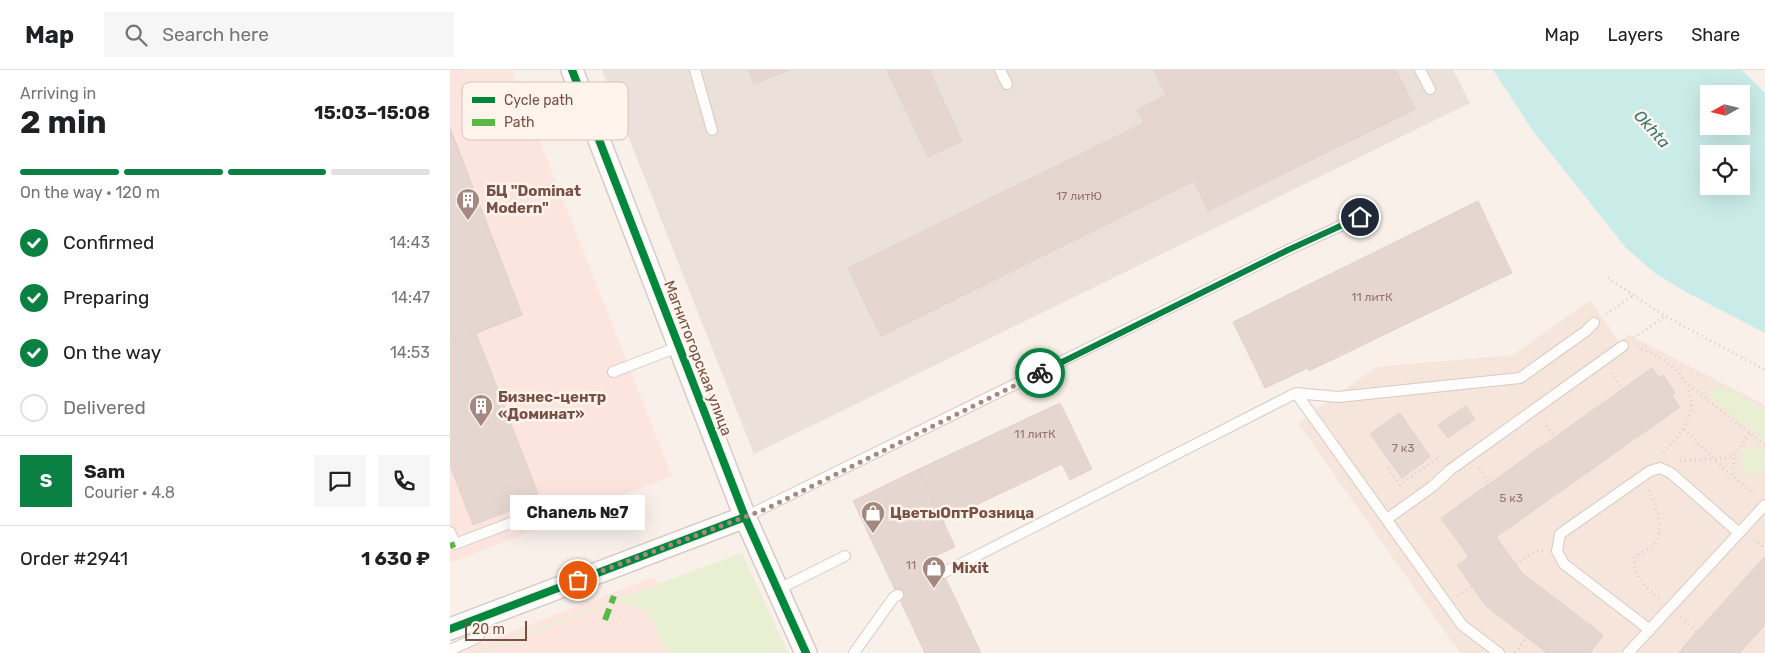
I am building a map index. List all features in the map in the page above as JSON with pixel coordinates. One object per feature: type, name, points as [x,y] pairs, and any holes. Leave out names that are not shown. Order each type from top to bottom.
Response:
[{"type":"street","name":"Магнитогорская улица","points":[[572,70],[577,82]]},
{"type":"street","name":"Магнитогорская улица","points":[[599,140],[745,517],[806,653]]},
{"type":"street","points":[[450,629],[745,517]]},
{"type":"lane","points":[[695,70],[712,130]]},
{"type":"lane","points":[[1000,70],[1007,84]]},
{"type":"lane","points":[[1420,70],[1430,89]]},
{"type":"lane","points":[[745,517],[1288,250],[1360,217]]},
{"type":"lane","points":[[943,573],[1296,393],[1338,397],[1520,378],[1586,331],[1594,322]]},
{"type":"lane","points":[[1387,519],[1434,486],[1450,470],[1623,346]]},
{"type":"lane","points":[[613,372],[678,347]]},
{"type":"lane","points":[[1296,393],[1462,625],[1499,653]]},
{"type":"lane","points":[[1650,630],[1564,564],[1556,551],[1560,534],[1650,470],[1660,468],[1671,473],[1739,533]]},
{"type":"lane","points":[[1628,653],[1739,533],[1762,502]]},
{"type":"lane","points":[[450,532],[454,544],[542,511]]},
{"type":"lane","points":[[777,590],[845,556]]},
{"type":"lane","points":[[854,653],[894,597],[898,595]]},
{"type":"lane","points":[[450,650],[477,638],[494,612]]},
{"type":"path","points":[[1608,278],[1632,296],[1665,316],[1765,370]]},
{"type":"path","points":[[1594,322],[1632,296]]},
{"type":"path","points":[[1635,338],[1665,316]]},
{"type":"path","points":[[1636,346],[1666,361],[1688,384],[1765,445]]},
{"type":"path","points":[[1688,384],[1692,394],[1692,407],[1684,429],[1661,454],[1660,468],[1689,459],[1716,459],[1734,455]]},
{"type":"path","points":[[1684,429],[1723,468],[1762,502]]},
{"type":"path","points":[[1733,475],[1734,455],[1750,433]]},
{"type":"path","points":[[1388,468],[1400,485],[1441,456]]},
{"type":"path","points":[[1642,476],[1657,507],[1659,520],[1658,534],[1653,545],[1635,556],[1636,575],[1646,587],[1697,632]]},
{"type":"path","points":[[1516,564],[1535,551],[1556,551]]},
{"type":"path","points":[[1515,653],[1527,637]]},
{"type":"shaded area","points":[[450,70],[512,70],[517,82],[462,82],[462,140],[540,140],[672,476],[450,563]]},
{"type":"shaded area","points":[[602,70],[1453,70],[1470,103],[754,454],[628,136],[628,82],[607,82]]},
{"type":"shaded area","points":[[1590,300],[1619,342],[1629,335],[1765,405],[1765,653],[1460,653],[1298,423],[1376,367],[1513,355]]},
{"type":"shaded area","points":[[654,577],[689,653],[456,653]]},
{"type":"green space","points":[[1719,385],[1765,409],[1765,441],[1709,397]]},
{"type":"green space","points":[[1754,448],[1763,452],[1766,456],[1766,466],[1763,470],[1754,474],[1745,470],[1741,461],[1745,452]]},
{"type":"green space","points":[[742,553],[788,653],[666,653],[648,612],[619,601],[478,653],[471,653]]},
{"type":"water","name":"Okhta","points":[[1493,70],[1742,70],[1765,93],[1765,333],[1686,292],[1656,274],[1626,248],[1533,131]]},
{"type":"building","points":[[748,70],[789,70],[754,84]]},
{"type":"building","points":[[887,70],[929,70],[962,141],[928,157]]},
{"type":"building","points":[[1154,70],[1396,70],[1415,109],[1208,211],[1194,181],[881,336],[848,268],[1144,123],[1137,110],[1166,95]]},
{"type":"building","name":"БЦ \"Dominat Modern\"","points":[[450,128],[522,315],[454,342],[450,331]]},
{"type":"building","name":"БЦ \"Dominat Modern\"","points":[[450,128],[522,315],[454,342],[450,331]]},
{"type":"building","points":[[1478,201],[1512,273],[1309,371],[1308,368],[1265,388],[1233,322]]},
{"type":"building","name":"Бизнес-центр «Доминат»","points":[[450,331],[454,342],[476,333],[540,499],[473,525],[450,466]]},
{"type":"building","points":[[1652,368],[1659,378],[1663,375],[1675,393],[1672,396],[1680,407],[1496,537],[1522,573],[1603,635],[1590,653],[1547,653],[1486,606],[1457,565],[1469,557],[1441,518]]},
{"type":"building","points":[[1060,403],[1092,469],[1070,480],[1062,464],[943,521],[919,469]]},
{"type":"building","points":[[1466,406],[1475,419],[1448,438],[1438,425]]},
{"type":"building","points":[[1400,413],[1430,457],[1402,478],[1370,434]]},
{"type":"building","points":[[919,469],[955,547],[935,556],[981,653],[925,653],[853,501]]},
{"type":"building","points":[[1765,556],[1765,625],[1740,653],[1678,653]]},
{"type":"marked path","points":[[450,546],[455,544]]},
{"type":"marked path","points":[[605,620],[614,596]]},
{"type":"cycle path","points":[[572,70],[577,82]]},
{"type":"cycle path","points":[[599,140],[745,517],[806,653]]},
{"type":"cycle path","points":[[450,629],[745,517]]},
{"type":"way so far","points":[[578,580],[766,509],[1040,373]]},
{"type":"place","name":"БЦ \"Dominat Modern\"","points":[[468,221]]},
{"type":"place","name":"Бизнес-центр «Доминат»","points":[[481,427]]},
{"type":"place","name":"ЦветыОптРозница","points":[[873,534]]},
{"type":"place","name":"Chaneль №7","points":[[578,580]]},
{"type":"place","name":"Mixit","points":[[934,589]]},
{"type":"route","points":[[1040,373],[1288,250],[1360,217]]}]
